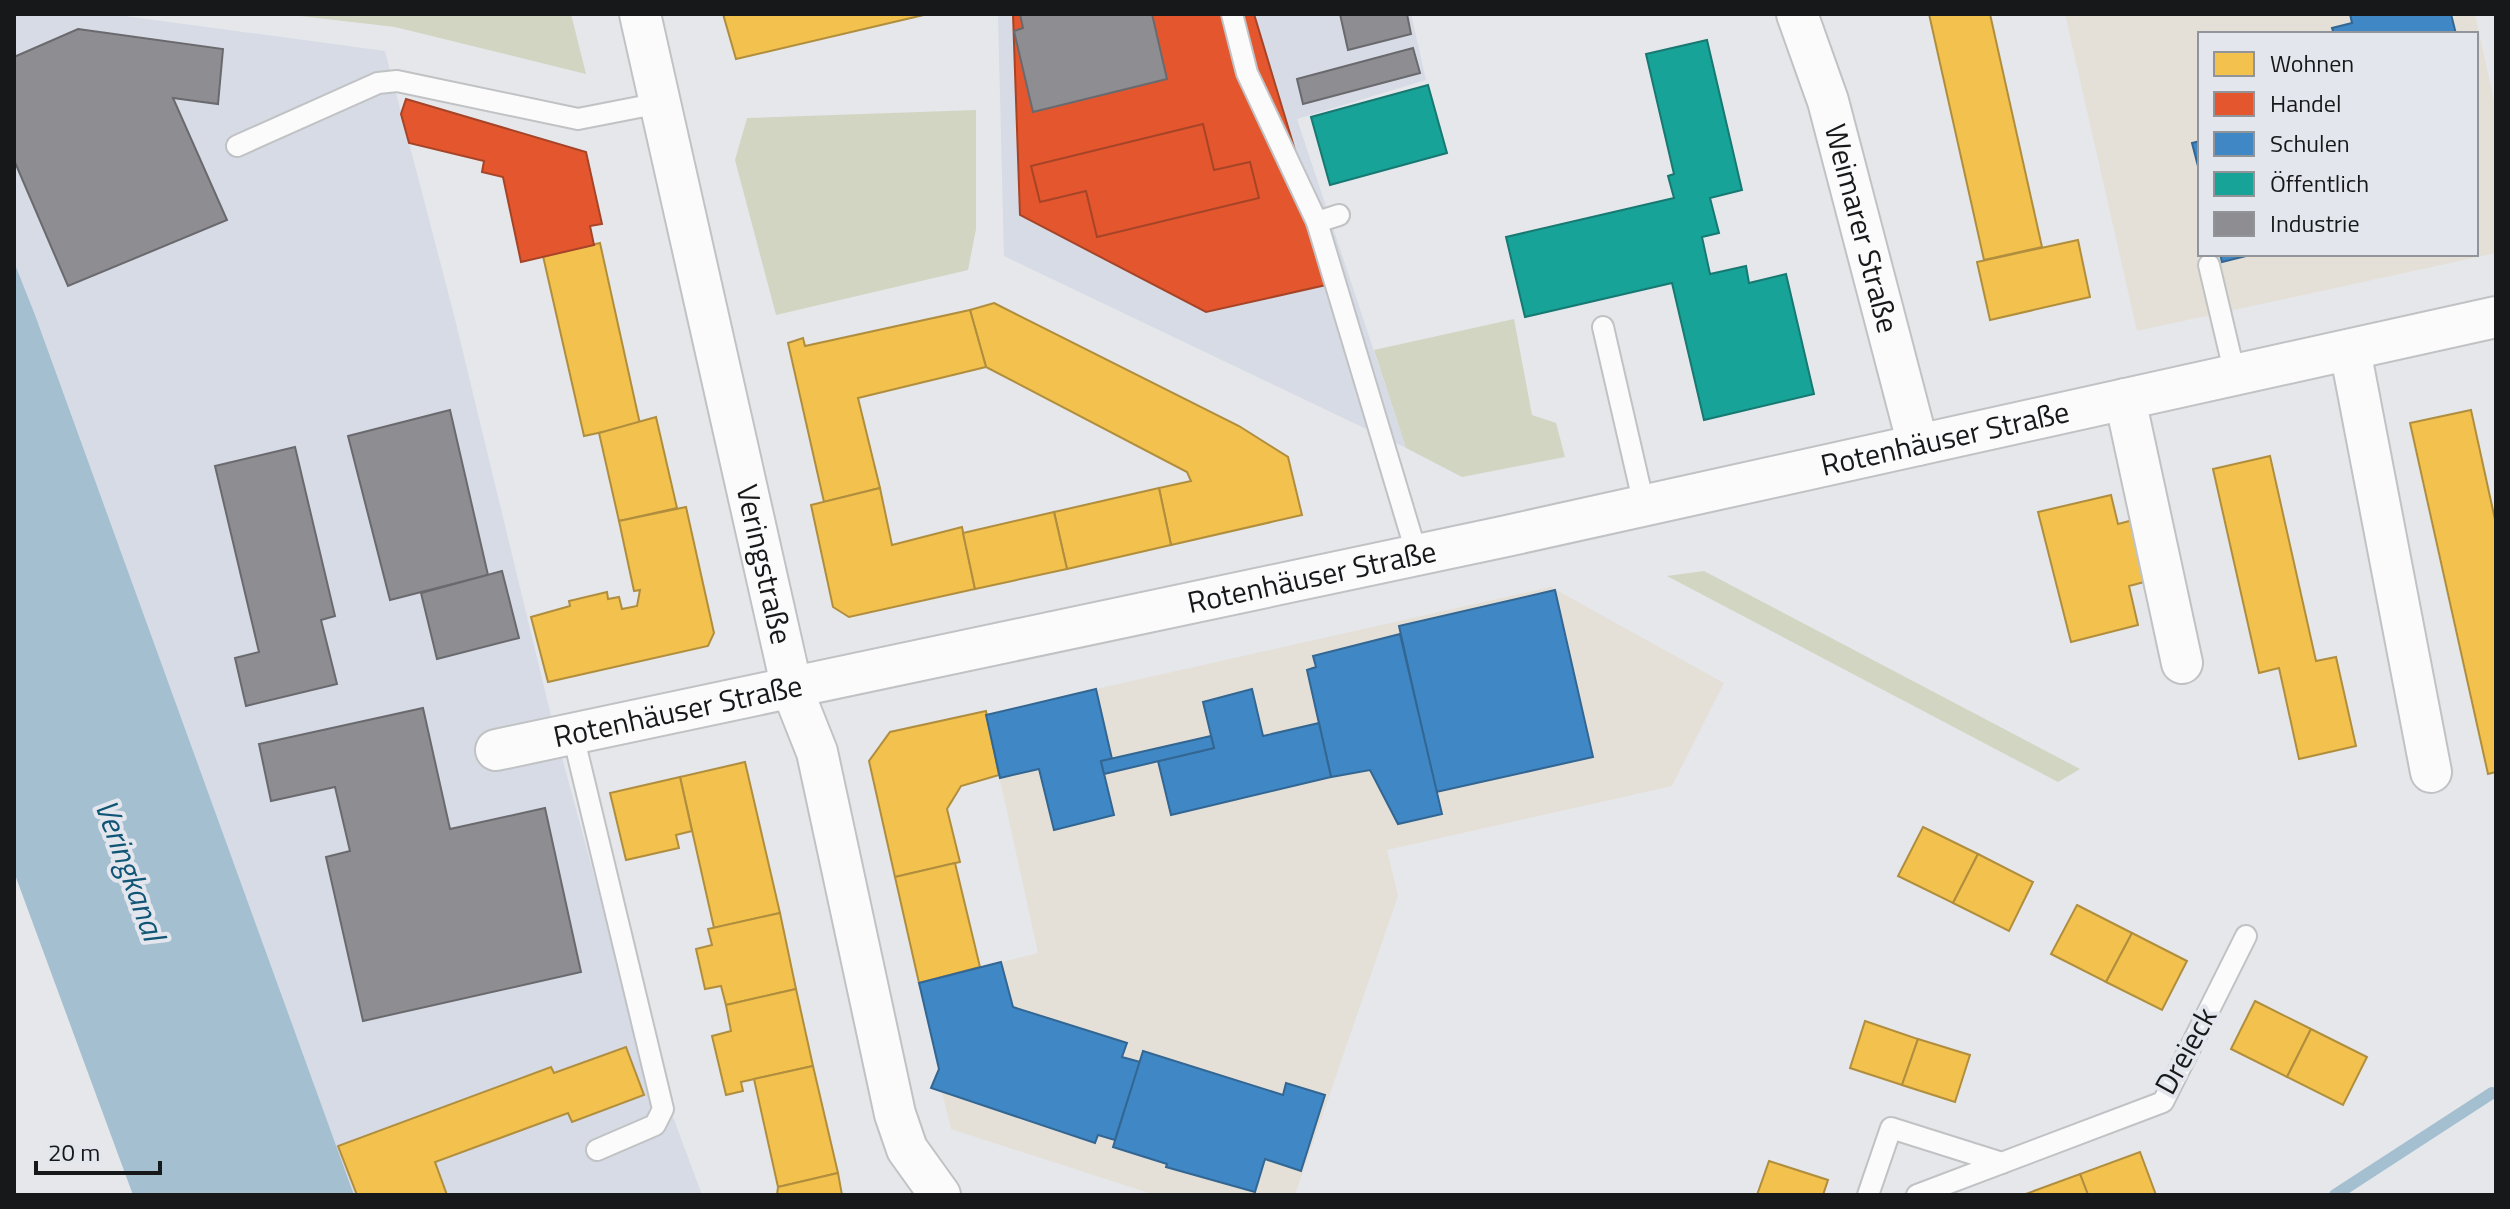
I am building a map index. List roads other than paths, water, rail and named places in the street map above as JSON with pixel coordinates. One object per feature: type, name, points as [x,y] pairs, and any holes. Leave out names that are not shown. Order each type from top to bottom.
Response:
[{"type":"street","name":"Veringstraße","points":[[640,14],[792,689],[817,752],[895,1114],[907,1149],[940,1195]]},
{"type":"street","name":"Weimarer Straße","points":[[1797,14],[1828,101],[1918,445]]},
{"type":"street","name":"Rotenhäuser Straße","points":[[496,750],[1417,555],[2496,317]]},
{"type":"street","points":[[2350,350],[2431,772]]},
{"type":"street","points":[[2125,399],[2182,663]]},
{"type":"lane","points":[[1232,14],[1247,73],[1317,222],[1417,555]]},
{"type":"lane","points":[[237,146],[378,83],[397,81],[578,119],[660,103]]},
{"type":"lane","points":[[1317,222],[1339,215]]},
{"type":"lane","points":[[2209,265],[2235,375]]},
{"type":"lane","points":[[1603,327],[1644,505]]},
{"type":"lane","points":[[573,735],[663,1109],[655,1125],[597,1150]]},
{"type":"lane","name":"Dreieck","points":[[1917,1195],[2163,1102],[2246,936]]},
{"type":"lane","points":[[1868,1195],[1891,1128],[2002,1163]]},
{"type":"water","name":"Veringkanal","points":[[14,262],[354,1195],[133,1195],[14,872]]},
{"type":"waterway","points":[[2335,1195],[2492,1093]]}]
